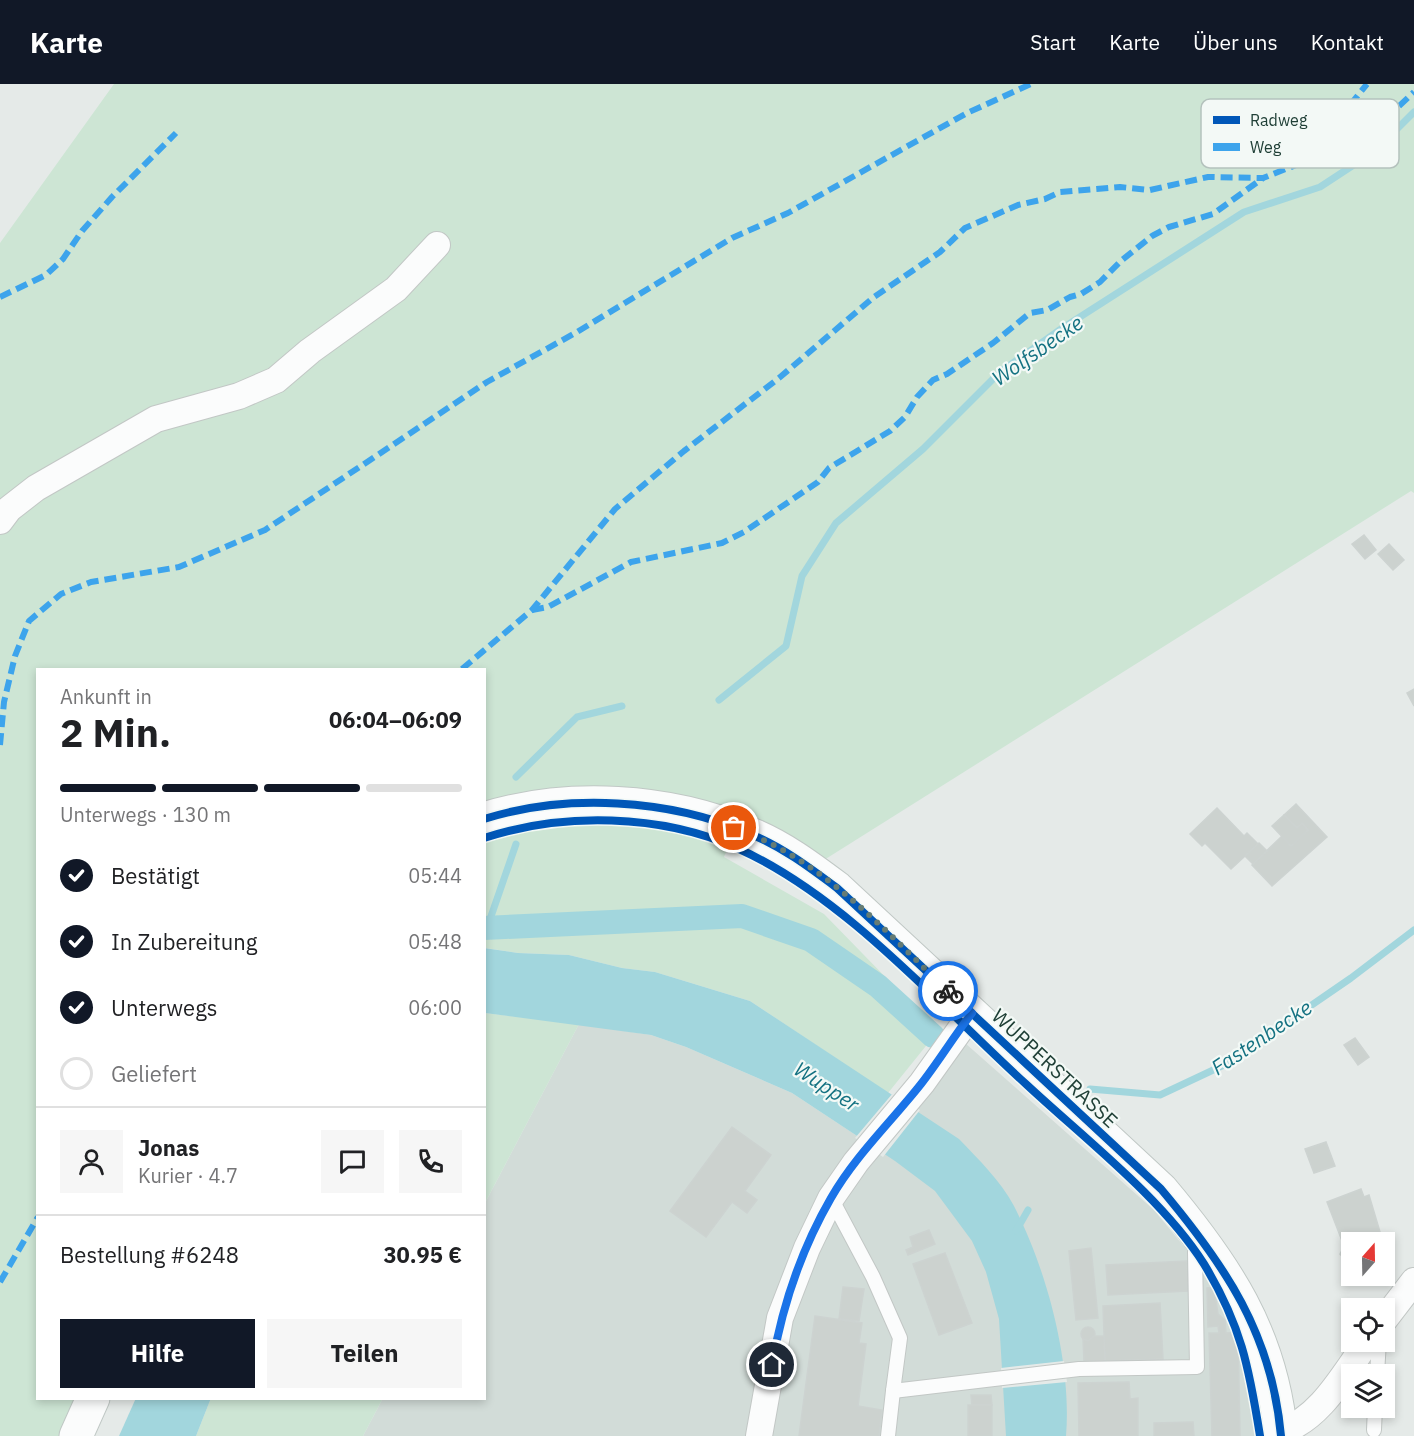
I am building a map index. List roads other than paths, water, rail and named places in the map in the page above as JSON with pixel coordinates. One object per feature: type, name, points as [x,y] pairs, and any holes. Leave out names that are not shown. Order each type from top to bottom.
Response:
[{"type":"main road","name":"WUPPERSTRASSE","points":[[486,819],[533,807],[597,804],[639,806],[685,813],[749,833],[797,858],[837,888],[1161,1189],[1202,1237],[1240,1296],[1259,1337],[1270,1372],[1281,1434]]},
{"type":"main road","points":[[76,1436],[92,1400]]},
{"type":"street","points":[[0,521],[9,509],[36,488],[156,418],[239,396],[276,380],[310,351],[396,289],[437,245]]},
{"type":"street","points":[[759,1436],[780,1318],[807,1248],[831,1198],[856,1162],[922,1083],[972,1013]]},
{"type":"street","points":[[1395,1306],[1414,1281]]},
{"type":"street","points":[[1281,1434],[1293,1428],[1320,1405],[1360,1352]]},
{"type":"lane","points":[[831,1198],[873,1277],[900,1338],[888,1436]]},
{"type":"lane","points":[[893,1391],[1079,1369],[1197,1367],[1195,1252],[1202,1237]]},
{"type":"lane","points":[[1374,1430],[1375,1418]]},
{"type":"water","name":"Wupper","points":[[486,948],[518,953],[569,955],[622,968],[655,972],[750,1001],[959,1139],[989,1171],[1014,1206],[1037,1259],[1047,1288],[1061,1348],[1067,1408],[1066,1436],[1006,1436],[999,1319],[986,1272],[972,1241],[935,1191],[895,1161],[792,1093],[686,1047],[651,1035],[486,1013]]},
{"type":"water","points":[[135,1400],[210,1400],[196,1436],[119,1436]]},
{"type":"waterway","name":"Wolfsbecke","points":[[1399,127],[1414,112]]},
{"type":"waterway","name":"Wolfsbecke","points":[[719,700],[786,646],[802,576],[836,523],[923,449],[1000,372],[1058,331],[1244,212],[1320,187],[1349,168]]},
{"type":"waterway","points":[[516,777],[577,717],[622,706]]},
{"type":"waterway","points":[[487,928],[516,844]]},
{"type":"waterway","points":[[486,928],[742,916],[811,940],[878,986],[933,1036]]},
{"type":"waterway","name":"Fastenbecke","points":[[1090,1089],[1160,1095],[1226,1064],[1351,978],[1414,930]]},
{"type":"waterway","name":"Fastenbecke","points":[[1016,1231],[1028,1210]]}]
